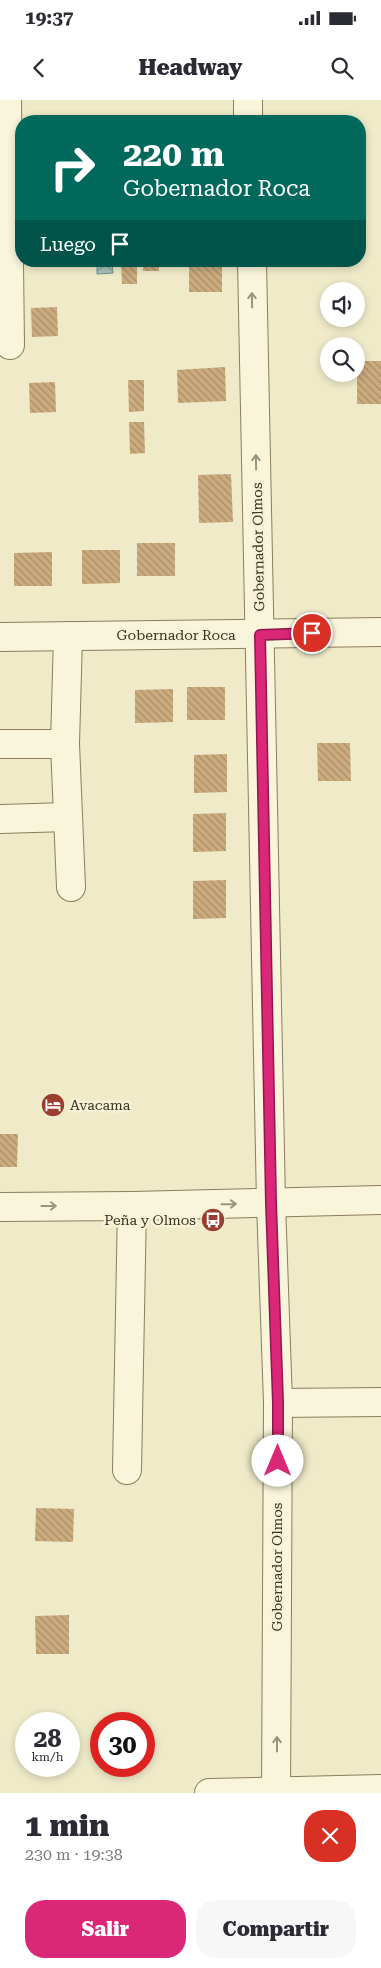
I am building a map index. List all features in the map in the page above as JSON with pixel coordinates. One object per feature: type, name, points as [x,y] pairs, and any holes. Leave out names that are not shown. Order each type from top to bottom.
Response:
[{"type":"street","points":[[6,100],[10,344]]},
{"type":"street","points":[[248,100],[248,115]]},
{"type":"street","name":"Gobernador Olmos","points":[[252,267],[271,1203],[278,1403],[276,1792]]},
{"type":"street","name":"Gobernador Roca","points":[[0,638],[381,632]]},
{"type":"street","points":[[68,636],[65,744],[71,887]]},
{"type":"street","points":[[0,744],[65,744]]},
{"type":"street","points":[[0,819],[68,817]]},
{"type":"street","points":[[0,1207],[381,1200]]},
{"type":"street","points":[[127,1470],[132,1206]]},
{"type":"street","points":[[278,1403],[381,1402]]},
{"type":"street","points":[[210,1793],[381,1789]]},
{"type":"water","points":[[97,267],[112,267],[113,273],[97,274]]},
{"type":"building","points":[[121,267],[137,267],[137,284],[122,284]]},
{"type":"building","points":[[143,267],[159,267],[159,271],[143,271]]},
{"type":"building","points":[[189,267],[222,267],[222,292],[189,292]]},
{"type":"building","points":[[57,307],[58,336],[32,337],[31,308]]},
{"type":"building","points":[[365,361],[381,361],[381,404],[357,404],[357,382],[365,382]]},
{"type":"building","points":[[225,367],[226,401],[178,403],[177,370]]},
{"type":"building","points":[[128,380],[144,380],[144,411],[129,412]]},
{"type":"building","points":[[55,382],[56,412],[30,413],[29,383]]},
{"type":"building","points":[[129,422],[144,422],[145,453],[130,454]]},
{"type":"building","points":[[231,474],[233,522],[199,523],[198,475]]},
{"type":"building","points":[[137,543],[175,543],[175,576],[137,576]]},
{"type":"building","points":[[82,550],[120,550],[120,583],[82,584]]},
{"type":"building","points":[[52,552],[52,586],[14,586],[14,553]]},
{"type":"building","points":[[187,687],[225,687],[225,720],[187,720]]},
{"type":"building","points":[[173,689],[173,722],[135,723],[135,690]]},
{"type":"building","points":[[317,743],[350,743],[351,781],[318,781]]},
{"type":"building","points":[[227,754],[227,792],[194,793],[194,755]]},
{"type":"building","points":[[226,813],[226,851],[193,852],[193,814]]},
{"type":"building","points":[[226,880],[226,918],[193,919],[193,881]]},
{"type":"building","points":[[0,1134],[18,1134],[17,1167],[0,1167]]},
{"type":"building","points":[[36,1508],[74,1509],[73,1542],[35,1541]]},
{"type":"building","points":[[69,1615],[69,1654],[36,1654],[35,1616]]},
{"type":"place","name":"Avacama","points":[[53,1105]]},
{"type":"place","name":"Peña y Olmos","points":[[213,1220]]},
{"type":"route","points":[[278,1461],[260,635],[312,633]]}]
